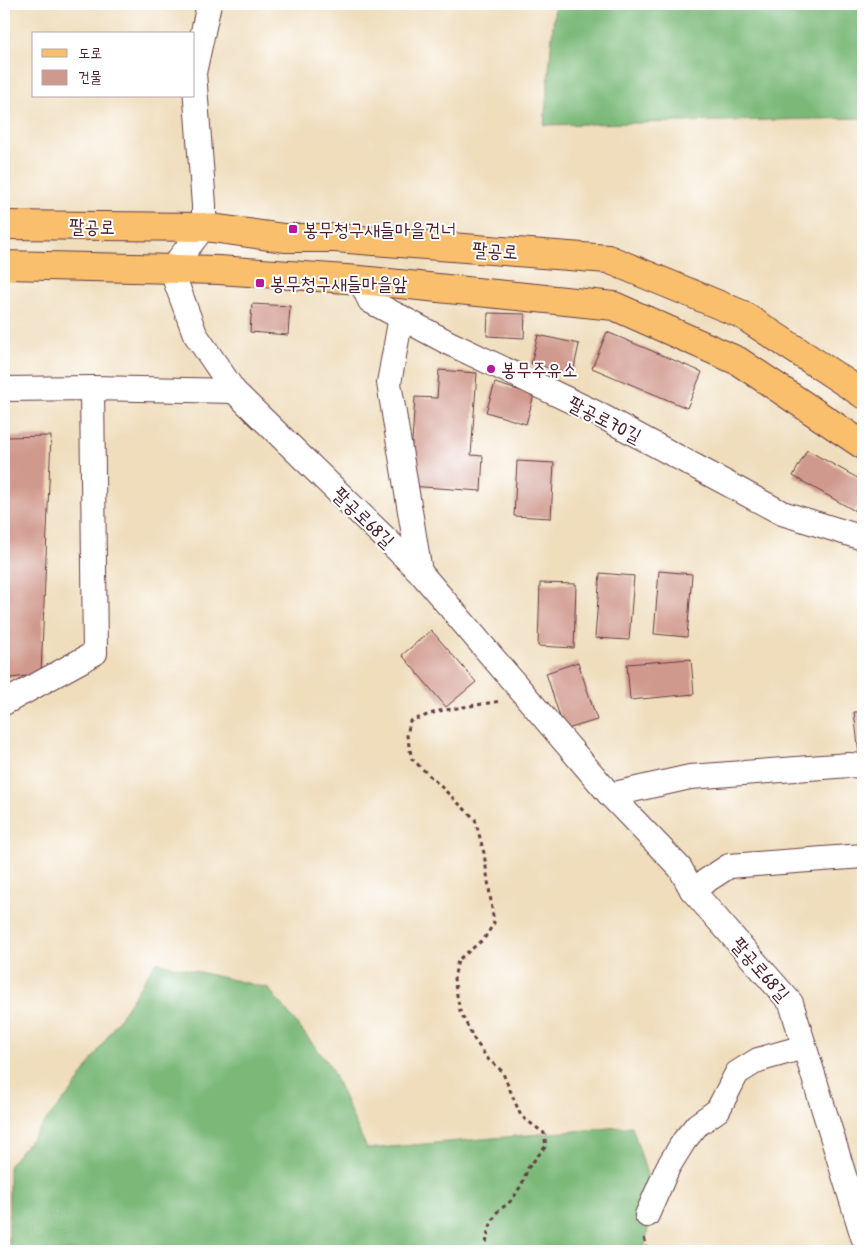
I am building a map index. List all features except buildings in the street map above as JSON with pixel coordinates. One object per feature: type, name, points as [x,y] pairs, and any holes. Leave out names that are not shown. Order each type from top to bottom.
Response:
[{"type":"main road","name":"팔공로","points":[[4,225],[204,227],[284,238],[335,238],[608,259],[741,314],[863,394]]},
{"type":"main road","points":[[4,265],[219,270],[360,280],[614,306],[738,360],[863,445]]},
{"type":"street","points":[[195,68],[209,4]]},
{"type":"street","points":[[171,269],[204,227],[195,86]]},
{"type":"street","name":"팔공로68길","points":[[171,269],[195,334],[234,392],[420,572],[516,682],[610,795],[680,868],[692,890],[791,1003],[863,1237]]},
{"type":"street","name":"팔공로70길","points":[[360,280],[370,301],[449,343],[594,412],[782,512],[863,538]]},
{"type":"street","points":[[401,317],[389,383],[420,572]]},
{"type":"street","points":[[4,703],[95,653],[92,388]]},
{"type":"street","points":[[4,390],[92,388],[234,392]]},
{"type":"street","points":[[610,795],[690,777],[849,765],[863,766]]},
{"type":"street","points":[[692,890],[729,866],[863,856]]},
{"type":"street","points":[[647,1215],[668,1168],[684,1142],[697,1125],[718,1110],[737,1073],[758,1060],[804,1047]]},
{"type":"path","points":[[485,1251],[488,1232],[496,1214],[512,1200],[522,1184],[528,1168],[546,1146],[544,1132],[521,1116],[502,1072],[488,1059],[474,1039],[460,1011],[454,979],[458,960],[484,939],[494,923],[484,853],[475,819],[412,759],[407,736],[410,721],[439,711],[502,701],[516,682]]},
{"type":"green space","points":[[555,4],[863,4],[863,118],[544,125]]},
{"type":"green space","points":[[156,962],[268,988],[329,1064],[367,1149],[632,1126],[654,1197],[644,1251],[9,1251],[9,1165],[74,1088]]},
{"type":"place","name":"봉무청구새들마을건너","points":[[293,229]]},
{"type":"place","name":"봉무청구새들마을앞","points":[[260,283]]},
{"type":"place","name":"봉무주유소","points":[[491,369]]}]
